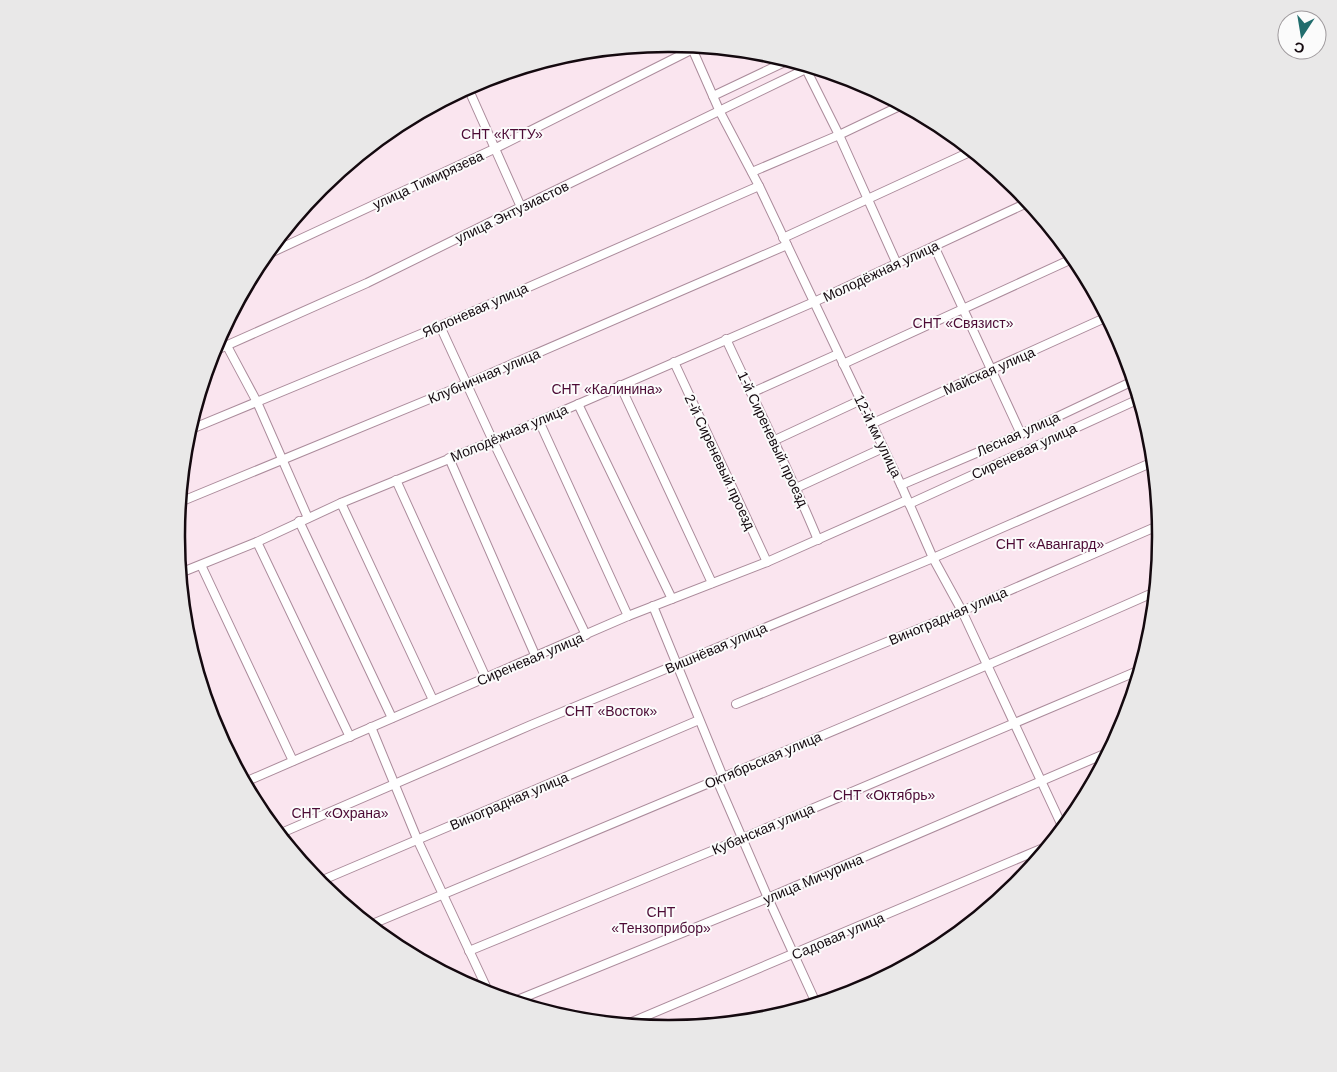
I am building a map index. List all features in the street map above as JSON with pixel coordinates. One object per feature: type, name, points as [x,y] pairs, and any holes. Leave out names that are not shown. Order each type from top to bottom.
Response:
[{"type":"street","name":"улица Тимирязева","points":[[280,249],[494,149],[682,53]]},
{"type":"street","name":"12-й км улица","points":[[696,54],[720,112],[759,186],[901,485],[933,558],[962,611],[1059,820]]},
{"type":"street","points":[[713,96],[777,65]]},
{"type":"street","name":"улица Энтузиастов","points":[[224,347],[367,284],[802,71]]},
{"type":"street","points":[[811,74],[897,264]]},
{"type":"street","points":[[471,95],[521,207]]},
{"type":"street","points":[[752,172],[840,135],[894,109]]},
{"type":"street","name":"Клубничная улица","points":[[186,499],[466,384],[785,241],[965,154]]},
{"type":"street","name":"Яблоневая улица","points":[[198,426],[440,326],[759,186]]},
{"type":"street","name":"Молодёжная улица","points":[[186,570],[257,542],[299,521],[493,441],[814,302],[1021,205]]},
{"type":"street","points":[[934,246],[965,309],[1021,434]]},
{"type":"street","points":[[843,364],[1067,261]]},
{"type":"street","name":"Майская улица","points":[[871,424],[1101,320]]},
{"type":"street","points":[[440,326],[586,635]]},
{"type":"street","name":"1-й Сиреневый проезд","points":[[726,339],[796,488],[818,540]]},
{"type":"street","points":[[227,346],[257,402],[308,518]]},
{"type":"street","points":[[751,393],[838,354]]},
{"type":"street","name":"2-й Сиреневый проезд","points":[[674,362],[767,562]]},
{"type":"street","name":"Лесная улица","points":[[901,485],[1021,434],[1127,384]]},
{"type":"street","points":[[620,385],[712,583]]},
{"type":"street","points":[[773,441],[860,400]]},
{"type":"street","name":"Сиреневая улица","points":[[251,779],[628,616],[767,562],[908,502],[1133,402]]},
{"type":"street","points":[[578,404],[672,598]]},
{"type":"street","points":[[538,421],[628,616]]},
{"type":"street","points":[[796,488],[883,448]]},
{"type":"street","points":[[449,458],[536,657]]},
{"type":"street","name":"Вишнёвая улица","points":[[286,831],[531,725],[933,558],[1147,465]]},
{"type":"street","points":[[396,480],[486,678]]},
{"type":"street","points":[[341,503],[434,700]]},
{"type":"street","points":[[299,521],[392,718]]},
{"type":"street","name":"Виноградная улица","points":[[736,704],[962,611],[1152,529]]},
{"type":"street","points":[[257,542],[350,737]]},
{"type":"street","points":[[201,564],[293,761]]},
{"type":"street","name":"Октябрьская улица","points":[[377,922],[987,666],[1148,595]]},
{"type":"street","points":[[653,606],[699,720],[743,838],[813,997]]},
{"type":"street","name":"Кубанская улица","points":[[469,951],[743,838],[1132,674]]},
{"type":"street","name":"Виноградная улица","points":[[327,878],[699,720]]},
{"type":"street","points":[[371,727],[393,785],[484,984]]},
{"type":"street","name":"улица Мичурина","points":[[524,997],[768,898],[1099,756]]},
{"type":"street","name":"Садовая улица","points":[[641,1018],[1035,852]]},
{"type":"green space","points":[[668,52],[732,57],[794,69],[824,78],[854,89],[910,117],[963,152],[987,172],[1032,217],[1052,242],[1071,267],[1102,322],[1115,351],[1136,411],[1148,473],[1151,504],[1151,568],[1148,599],[1136,661],[1126,691],[1102,750],[1087,778],[1071,805],[1032,855],[987,900],[963,920],[910,955],[882,970],[854,983],[794,1003],[732,1015],[700,1018],[668,1020],[605,1015],[543,1003],[513,994],[483,983],[427,955],[374,920],[350,900],[305,855],[285,830],[266,805],[235,750],[222,721],[201,661],[189,599],[186,568],[186,504],[189,473],[201,411],[211,381],[235,322],[250,294],[266,267],[305,217],[350,172],[374,152],[427,117],[455,102],[483,89],[543,69],[605,57],[637,54]]},
{"type":"park label","name":"СНТ «КТТУ»","points":[[502,134]]},
{"type":"park label","name":"СНТ «Связист»","points":[[963,323]]},
{"type":"park label","name":"СНТ «Калинина»","points":[[607,389]]},
{"type":"park label","name":"СНТ «Авангард»","points":[[1050,544]]},
{"type":"park label","name":"СНТ «Восток»","points":[[611,711]]},
{"type":"park label","name":"СНТ «Октябрь»","points":[[884,795]]},
{"type":"park label","name":"СНТ «Охрана»","points":[[340,813]]},
{"type":"park label","name":"СНТ «Тензоприбор»","points":[[661,920]]}]
